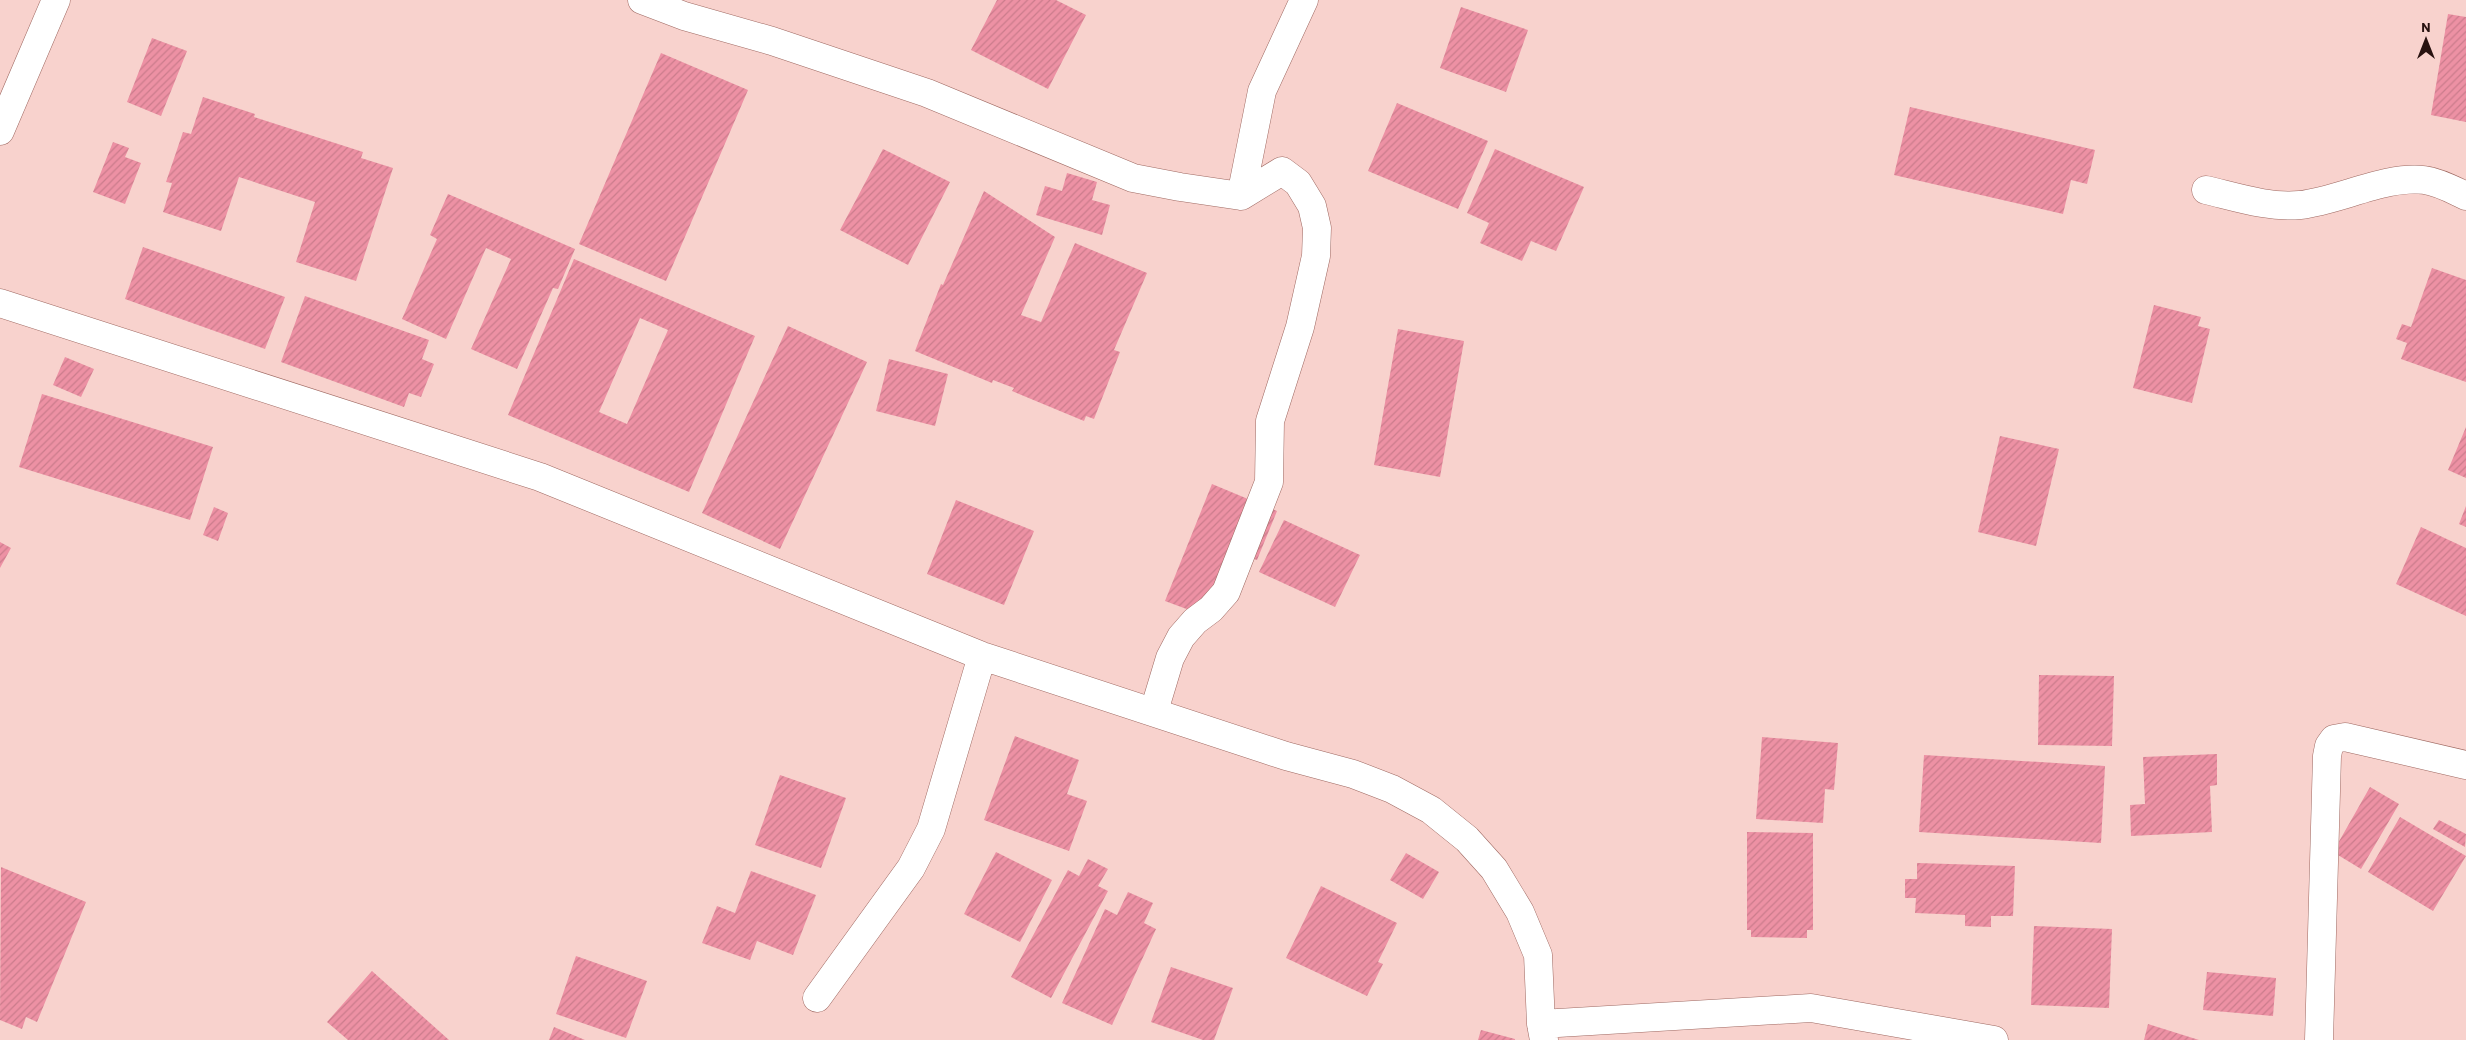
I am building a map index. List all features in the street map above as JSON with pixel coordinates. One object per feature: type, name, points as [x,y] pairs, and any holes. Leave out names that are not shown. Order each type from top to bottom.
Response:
[{"type":"street","points":[[0,131],[56,0]]},
{"type":"street","points":[[642,0],[684,16],[772,41],[927,93],[1133,178],[1241,196],[1282,170],[1298,183],[1312,206],[1317,228],[1316,256],[1300,327],[1270,421],[1269,482],[1226,592],[1181,637],[1170,658],[1154,712]]},
{"type":"street","points":[[1241,196],[1262,91],[1304,0]]},
{"type":"street","points":[[2206,190],[2268,203],[2300,205],[2398,182],[2423,180],[2442,184],[2466,196]]},
{"type":"street","points":[[0,303],[540,477],[982,656],[1286,756],[1353,774],[1392,789],[1431,810],[1467,839],[1494,869],[1520,912],[1538,955],[1542,1032],[1811,1008],[1994,1040]]},
{"type":"street","points":[[817,998],[911,868],[931,829],[982,656]]},
{"type":"street","points":[[2319,1040],[2327,756],[2329,746],[2334,739],[2345,737],[2466,765]]},
{"type":"building","points":[[997,0],[1056,0],[1086,15],[1048,89],[971,50]]},
{"type":"building","points":[[1461,7],[1528,30],[1506,92],[1440,68]]},
{"type":"building","points":[[2448,14],[2466,17],[2466,122],[2431,115]]},
{"type":"building","points":[[152,38],[187,51],[161,116],[127,102]]},
{"type":"building","points":[[661,53],[748,90],[666,281],[579,244]]},
{"type":"building","points":[[203,97],[255,114],[254,117],[363,152],[361,158],[393,168],[356,281],[296,262],[315,202],[239,177],[221,231],[163,212],[172,183],[166,182],[183,132],[191,134]]},
{"type":"building","points":[[1397,103],[1488,141],[1458,209],[1368,171]]},
{"type":"building","points":[[1910,107],[2095,150],[2087,184],[2071,180],[2063,214],[1894,175]]},
{"type":"building","points":[[113,142],[129,148],[125,157],[141,163],[125,204],[93,192]]},
{"type":"building","points":[[883,149],[950,182],[908,265],[840,230]]},
{"type":"building","points":[[1495,149],[1584,187],[1556,251],[1531,241],[1522,261],[1480,243],[1489,223],[1467,213]]},
{"type":"building","points":[[1067,173],[1097,182],[1092,200],[1110,205],[1102,235],[1036,215],[1045,186],[1062,191]]},
{"type":"building","points":[[984,191],[1055,237],[1021,315],[1041,322],[1075,243],[1147,273],[1114,350],[1120,352],[1094,419],[1086,416],[1084,421],[1012,391],[1014,388],[993,380],[992,383],[915,351],[941,284],[943,285]]},
{"type":"building","points":[[448,194],[575,249],[558,289],[553,288],[517,369],[471,349],[511,259],[486,248],[446,339],[402,319],[437,239],[430,235]]},
{"type":"building","points":[[143,247],[285,297],[265,349],[125,299]]},
{"type":"building","points":[[574,259],[755,336],[689,492],[508,415]],"holes":[[[640,318],[668,330],[627,424],[599,412]]]},
{"type":"building","points":[[2432,268],[2466,280],[2466,382],[2401,359],[2407,343],[2396,339],[2402,324],[2411,327]]},
{"type":"building","points":[[305,296],[429,340],[422,359],[434,364],[421,397],[409,393],[404,407],[281,362]]},
{"type":"building","points":[[2154,305],[2201,317],[2198,326],[2210,329],[2192,403],[2133,388]]},
{"type":"building","points":[[788,326],[867,362],[780,549],[702,513]]},
{"type":"building","points":[[1398,329],[1464,341],[1440,477],[1374,465]]},
{"type":"building","points":[[65,357],[94,369],[81,397],[53,385]]},
{"type":"building","points":[[889,359],[948,374],[935,426],[876,411]]},
{"type":"building","points":[[42,394],[213,447],[190,520],[19,467]]},
{"type":"building","points":[[2466,427],[2466,478],[2448,470]]},
{"type":"building","points":[[2000,436],[2059,449],[2036,546],[1978,532]]},
{"type":"building","points":[[1212,484],[1277,511],[1257,560],[1234,552],[1208,617],[1165,601]]},
{"type":"building","points":[[956,500],[1034,531],[1004,605],[927,574]]},
{"type":"building","points":[[2466,506],[2466,527],[2459,524]]},
{"type":"building","points":[[214,507],[228,513],[218,541],[203,535]]},
{"type":"building","points":[[1284,520],[1360,555],[1335,607],[1259,572]]},
{"type":"building","points":[[2421,527],[2466,548],[2466,616],[2396,584]]},
{"type":"building","points":[[0,542],[11,548],[0,568]]},
{"type":"building","points":[[2039,675],[2114,676],[2112,746],[2038,745]]},
{"type":"building","points":[[1015,736],[1079,760],[1067,794],[1087,801],[1069,851],[984,820]]},
{"type":"building","points":[[1762,737],[1838,743],[1834,790],[1825,789],[1823,823],[1756,819]]},
{"type":"building","points":[[2217,754],[2217,785],[2210,786],[2212,832],[2131,836],[2130,805],[2145,804],[2143,757]]},
{"type":"building","points":[[1924,755],[2105,766],[2101,843],[1919,832]]},
{"type":"building","points":[[780,775],[846,798],[821,868],[755,845]]},
{"type":"building","points":[[2370,787],[2399,804],[2361,869],[2333,852]]},
{"type":"building","points":[[2400,817],[2466,856],[2433,911],[2368,872]]},
{"type":"building","points":[[2439,820],[2466,834],[2465,847],[2433,829]]},
{"type":"building","points":[[1747,832],[1813,833],[1813,930],[1807,930],[1807,938],[1751,937],[1751,930],[1747,930]]},
{"type":"building","points":[[996,852],[1052,880],[1020,942],[964,914]]},
{"type":"building","points":[[1406,853],[1439,872],[1423,899],[1390,880]]},
{"type":"building","points":[[1088,859],[1108,869],[1098,886],[1108,891],[1051,998],[1011,977],[1068,870],[1079,876]]},
{"type":"building","points":[[1917,863],[2015,866],[2013,916],[1991,916],[1991,927],[1965,926],[1965,915],[1915,913],[1916,898],[1905,898],[1905,879],[1917,879]]},
{"type":"building","points":[[1,867],[86,902],[37,1022],[26,1017],[22,1029],[0,1020]]},
{"type":"building","points":[[751,871],[816,895],[793,955],[757,941],[750,960],[702,943],[717,906],[735,913]]},
{"type":"building","points":[[1321,886],[1397,923],[1378,962],[1383,964],[1367,996],[1286,958]]},
{"type":"building","points":[[1128,892],[1153,903],[1144,923],[1156,929],[1112,1025],[1062,1003],[1105,909],[1117,915]]},
{"type":"building","points":[[2034,926],[2112,929],[2109,1008],[2031,1005]]},
{"type":"building","points":[[576,956],[647,981],[626,1038],[556,1014]]},
{"type":"building","points":[[1171,967],[1233,988],[1214,1040],[1203,1040],[1151,1022]]},
{"type":"building","points":[[372,971],[449,1040],[348,1040],[327,1022]]},
{"type":"building","points":[[2207,972],[2276,978],[2273,1016],[2203,1010]]},
{"type":"building","points":[[2148,1024],[2199,1040],[2144,1040]]},
{"type":"building","points":[[554,1027],[585,1040],[549,1040]]},
{"type":"building","points":[[1481,1030],[1515,1039],[1515,1040],[1478,1040]]}]
